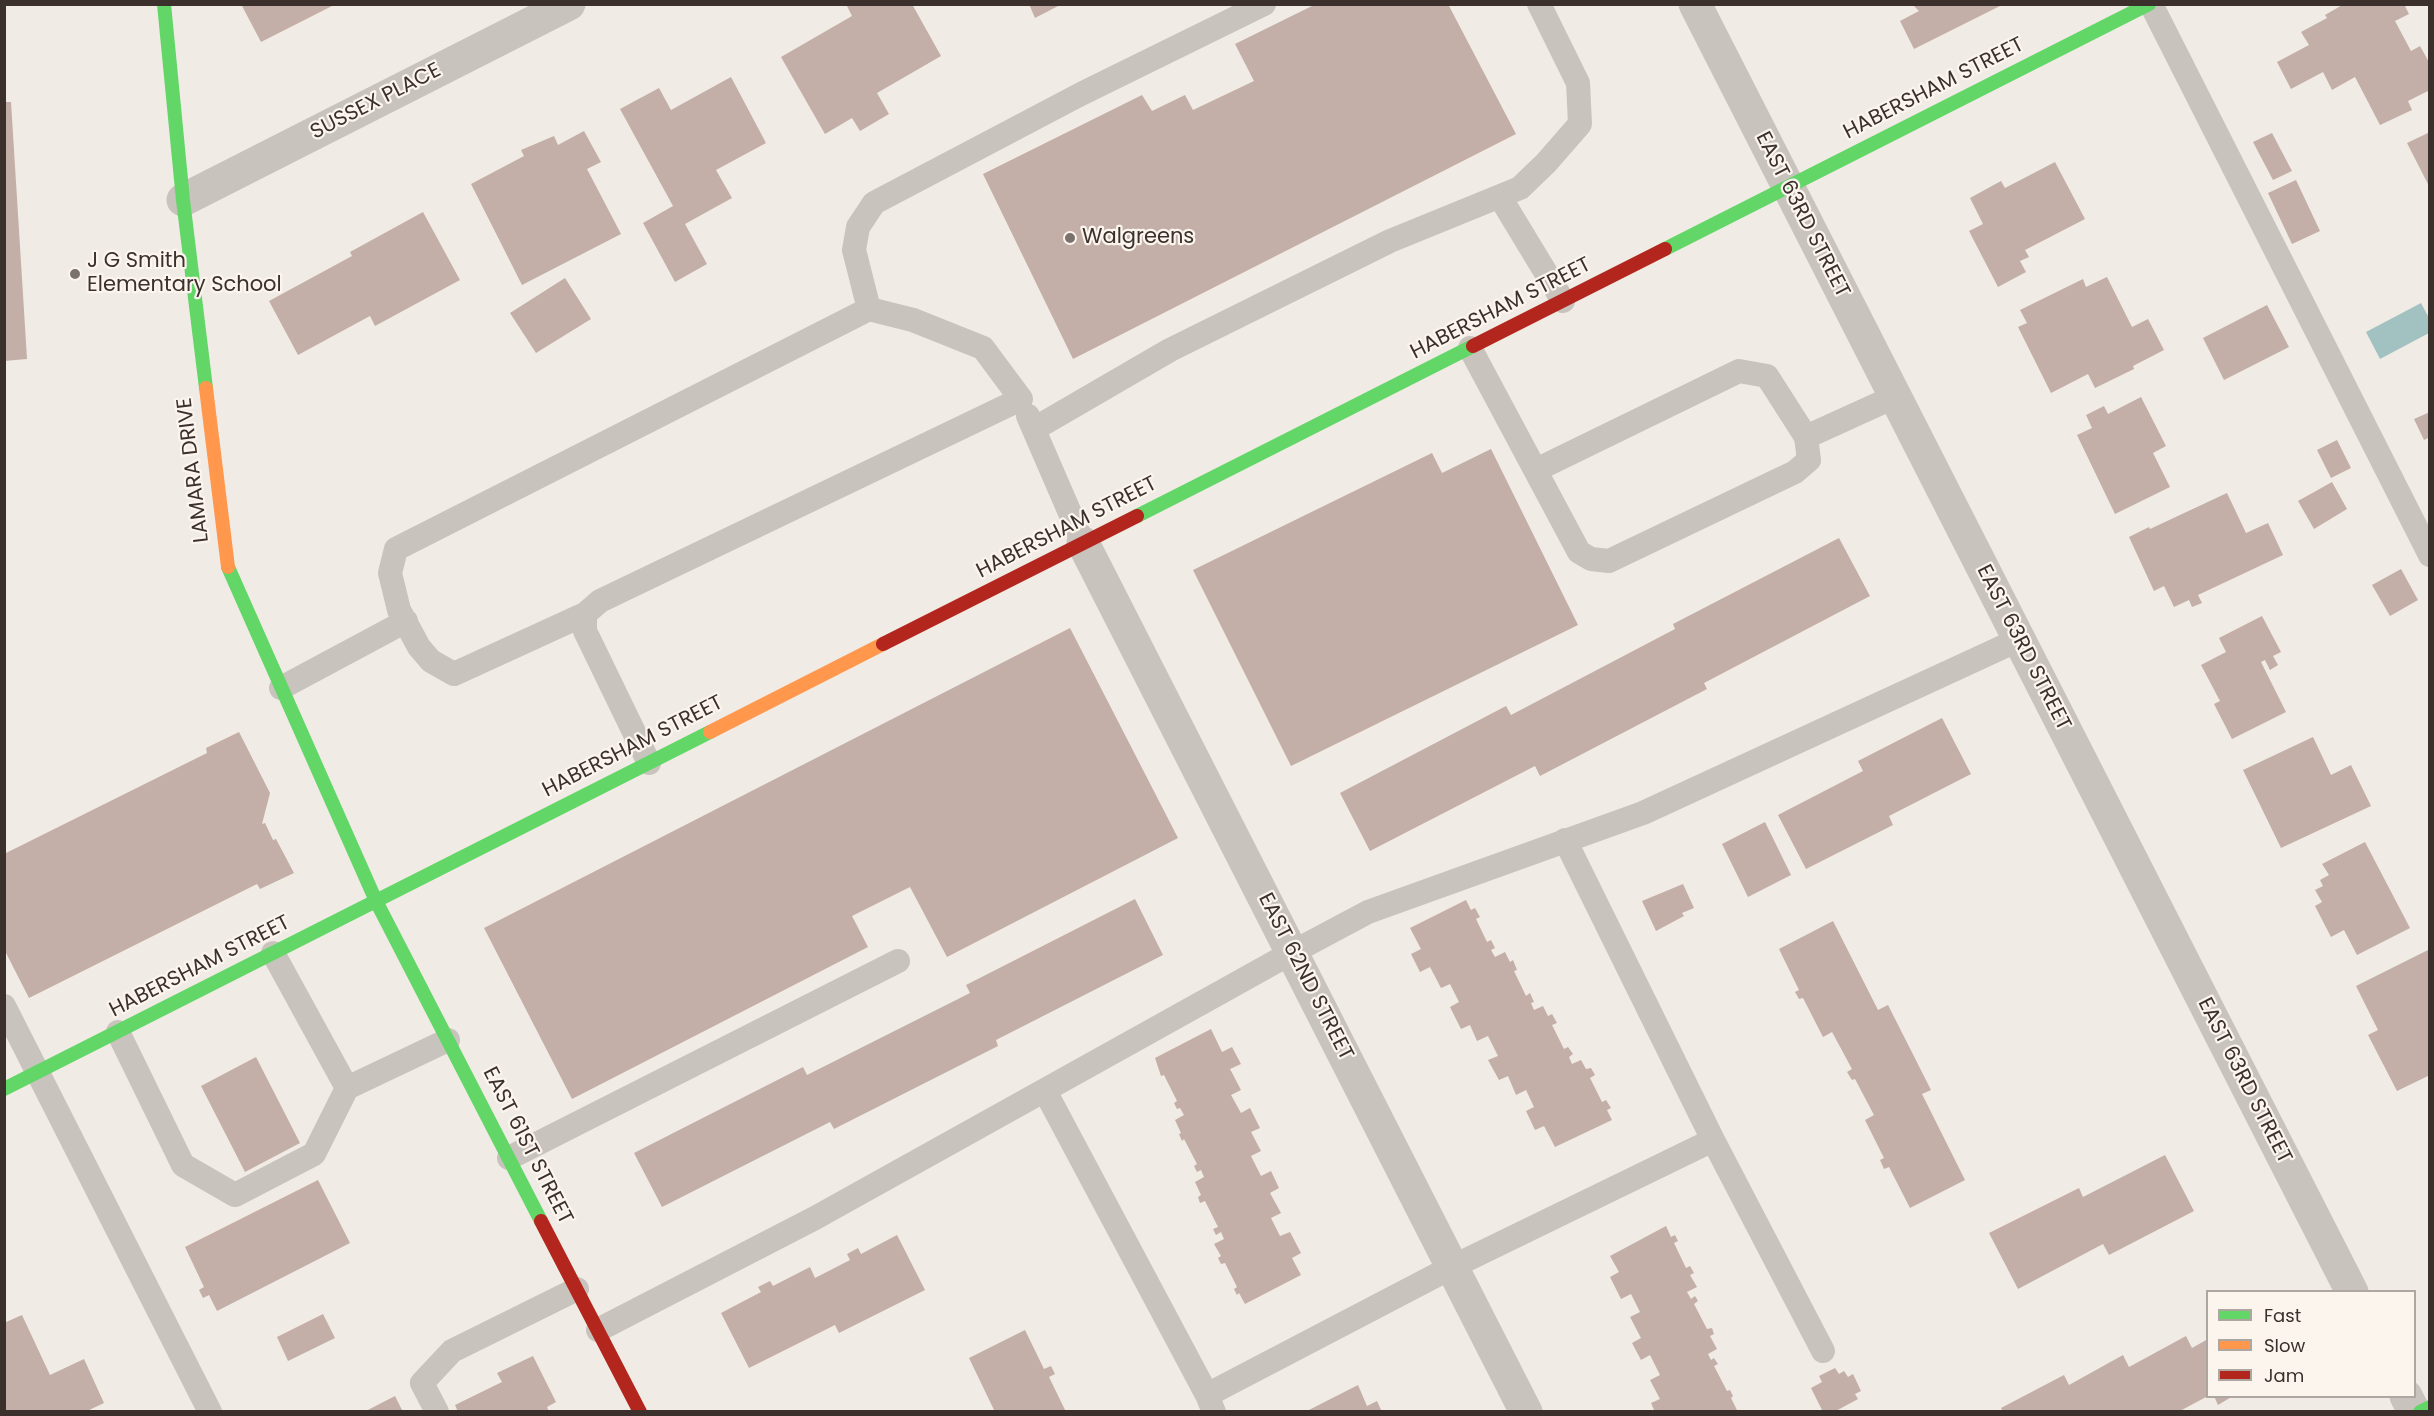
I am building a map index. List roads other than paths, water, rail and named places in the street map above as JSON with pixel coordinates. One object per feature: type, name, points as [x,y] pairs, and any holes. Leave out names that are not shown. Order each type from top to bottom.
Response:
[{"type":"street","name":"LAMARA DRIVE","points":[[164,4],[183,200],[227,565],[376,901]]},
{"type":"street","name":"SUSSEX PLACE","points":[[183,200],[569,4]]},
{"type":"street","name":"EAST 63RD STREET","points":[[1695,4],[2351,1290]]},
{"type":"street","name":"HABERSHAM STREET","points":[[4,1089],[2150,4]]},
{"type":"street","name":"EAST 62ND STREET","points":[[1083,543],[1526,1412]]},
{"type":"street","name":"EAST 61ST STREET","points":[[376,901],[640,1412]]},
{"type":"street","points":[[2407,1398],[2414,1412]]},
{"type":"street","points":[[2420,1412],[2430,1407]]},
{"type":"lane","points":[[869,309],[854,250],[858,227],[874,203],[1081,94],[1264,4]]},
{"type":"lane","points":[[1034,429],[1180,344],[1390,241],[1520,188],[1546,163],[1580,124],[1578,83],[1539,4]]},
{"type":"lane","points":[[2150,4],[2430,555]]},
{"type":"lane","points":[[1500,197],[1563,301]]},
{"type":"lane","points":[[1021,399],[600,602],[585,614],[454,674],[431,661],[399,610],[390,573],[396,549],[869,309],[913,320],[983,348],[1021,399],[1083,543]]},
{"type":"lane","points":[[1470,348],[1579,552],[1590,559],[1609,561],[1795,472],[1809,460],[1806,437],[1767,376],[1739,371],[1536,470]]},
{"type":"lane","points":[[1806,437],[1894,397]]},
{"type":"lane","points":[[585,614],[585,631],[649,763]]},
{"type":"lane","points":[[281,688],[405,621]]},
{"type":"lane","points":[[598,1330],[815,1218],[1368,912],[1643,813],[2018,640]]},
{"type":"lane","points":[[1565,840],[1713,1140],[1823,1351]]},
{"type":"lane","points":[[273,953],[347,1088]]},
{"type":"lane","points":[[509,1158],[898,961]]},
{"type":"lane","points":[[4,1006],[210,1412]]},
{"type":"lane","points":[[118,1032],[183,1165],[235,1196],[314,1154],[347,1088],[448,1040]]},
{"type":"lane","points":[[1045,1091],[1210,1403],[1452,1267],[1713,1140]]},
{"type":"lane","points":[[437,1412],[422,1383],[452,1351],[577,1288]]},
{"type":"water","points":[[2421,303],[2429,318],[2429,333],[2380,359],[2366,332]]},
{"type":"place","name":"Walgreens","points":[[1070,238]]},
{"type":"place","name":"J G Smith Elementary School","points":[[75,274]]}]
